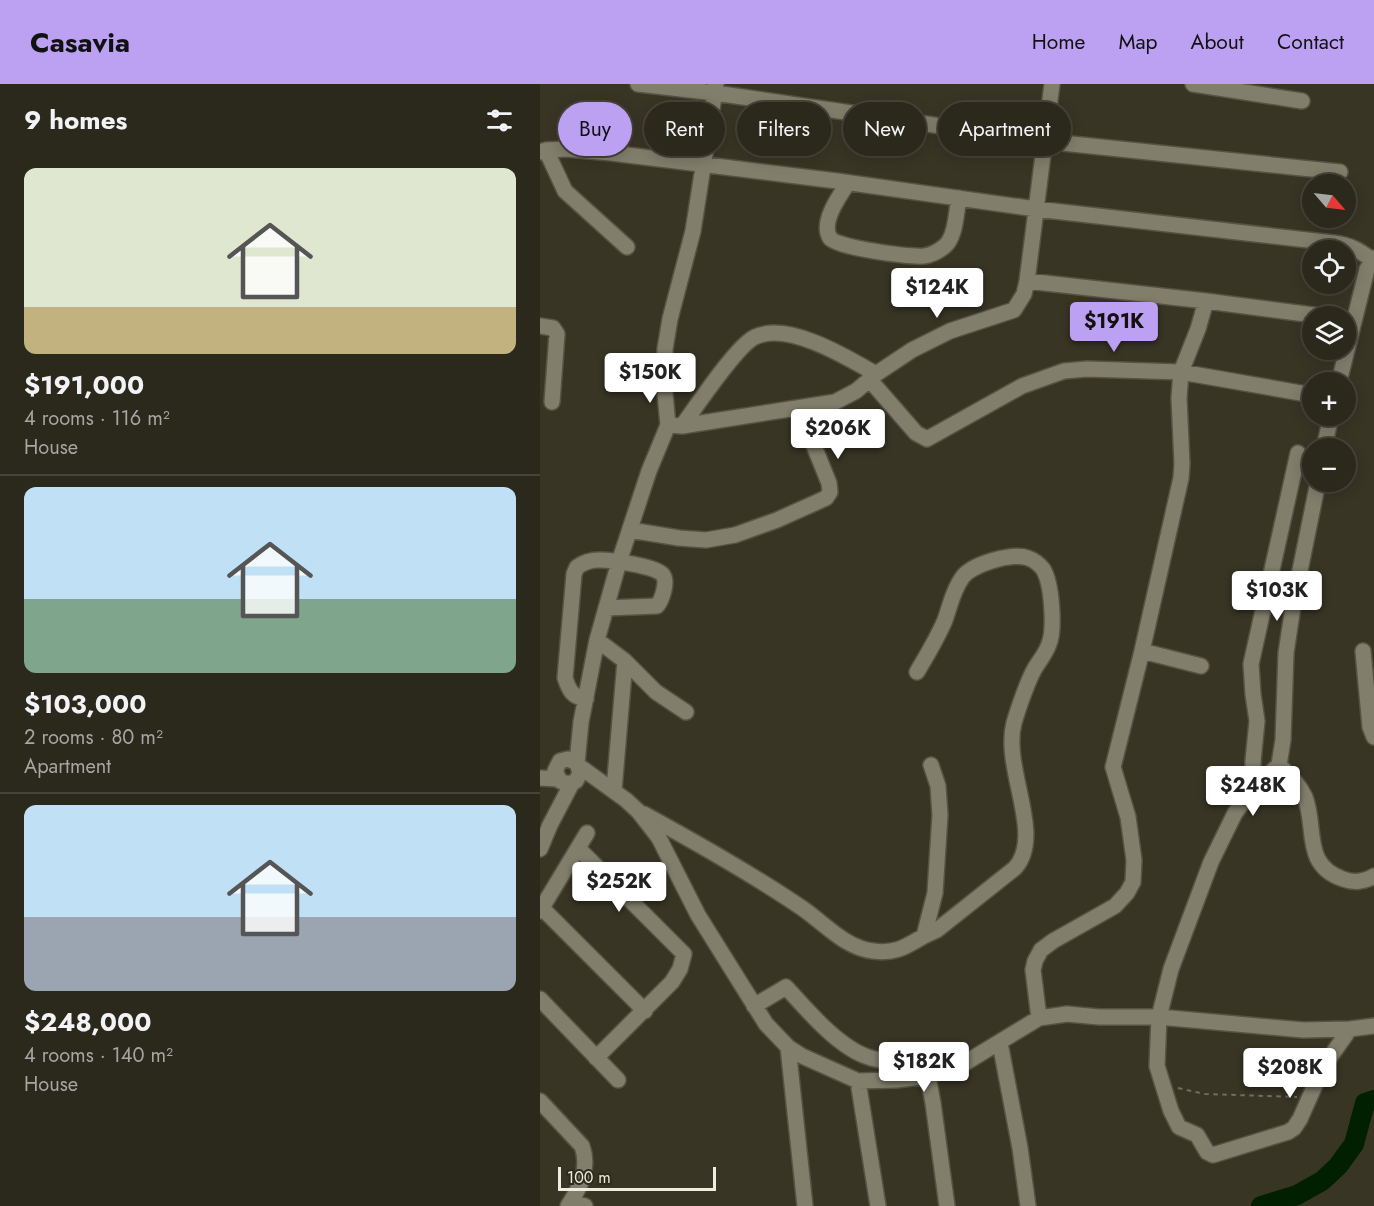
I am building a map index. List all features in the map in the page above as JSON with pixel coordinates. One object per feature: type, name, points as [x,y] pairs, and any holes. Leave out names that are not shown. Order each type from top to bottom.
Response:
[{"type":"street","points":[[638,84],[716,89],[938,124]]},
{"type":"street","points":[[1049,102],[1052,84]]},
{"type":"street","points":[[1194,84],[1223,86],[1302,100]]},
{"type":"street","points":[[675,425],[664,383],[665,349],[670,319],[693,231],[716,89]]},
{"type":"street","points":[[1071,144],[1340,172]]},
{"type":"street","points":[[543,151],[611,153],[1036,209],[1348,245],[1373,259],[1367,269],[1367,297],[1356,312]]},
{"type":"street","points":[[543,151],[565,191],[627,247]]},
{"type":"street","points":[[675,425],[799,409],[835,402],[856,391],[872,377],[912,350],[950,331],[1014,310],[1024,294],[1027,281],[1041,156]]},
{"type":"street","points":[[848,183],[830,215],[829,235],[838,244],[880,251],[919,256],[939,250],[951,238],[959,198]]},
{"type":"street","points":[[1027,281],[1302,314]]},
{"type":"street","points":[[1039,1018],[1034,970],[1035,961],[1041,950],[1115,906],[1128,894],[1133,882],[1134,860],[1128,817],[1113,767],[1181,478],[1179,398],[1181,372],[1198,330],[1206,301]]},
{"type":"street","points":[[540,326],[553,328],[557,334],[552,402]]},
{"type":"street","points":[[540,849],[568,772],[581,722],[597,640],[619,561],[649,471],[675,425],[739,350],[756,336],[777,334],[831,348],[872,377],[916,433],[927,439],[1022,387],[1064,370],[1181,372],[1302,393]]},
{"type":"street","points":[[630,530],[706,540],[735,535],[777,520],[826,498],[830,492],[829,483],[799,409]]},
{"type":"street","points":[[1253,789],[1257,721],[1251,664],[1298,453]]},
{"type":"street","points":[[1316,492],[1294,600],[1286,653],[1283,740],[1279,765],[1253,789],[1235,813],[1211,862],[1171,969],[1159,1017],[1157,1066],[1171,1111],[1179,1127],[1197,1135],[1207,1152],[1213,1155],[1288,1132],[1300,1119],[1323,1067],[1350,1029]]},
{"type":"street","points":[[638,811],[802,908],[848,943],[871,951],[896,951],[937,930],[1020,863],[1027,843],[1023,806],[1015,779],[1011,742],[1015,721],[1029,681],[1049,645],[1052,634],[1047,582],[1041,566],[1026,556],[1015,556],[971,569],[963,576],[936,642],[917,672]]},
{"type":"street","points":[[586,699],[575,696],[569,689],[565,678],[574,574],[577,567],[597,560],[619,561],[657,570],[663,575],[665,581],[657,606],[606,608]]},
{"type":"street","points":[[597,640],[626,661],[656,692],[686,712]]},
{"type":"street","points":[[1142,651],[1201,666]]},
{"type":"street","points":[[1363,651],[1370,727],[1374,737]]},
{"type":"street","points":[[614,790],[626,661]]},
{"type":"street","points":[[924,936],[935,893],[940,815],[938,786],[931,765]]},
{"type":"street","points":[[1279,765],[1296,782],[1305,798],[1311,841],[1321,865],[1332,875],[1351,882],[1374,876]]},
{"type":"street","points":[[540,768],[568,772],[614,790],[638,811],[659,838],[698,915],[766,1024],[788,1047],[824,1067],[858,1081],[928,1076],[965,1063],[1039,1018],[1067,1014],[1099,1017],[1159,1017],[1303,1030],[1374,1026]]},
{"type":"street","points":[[540,778],[568,772]]},
{"type":"street","points":[[587,833],[541,910],[645,1011]]},
{"type":"street","points":[[578,849],[684,954],[680,969],[672,982],[597,1058]]},
{"type":"street","points":[[754,1006],[786,987],[809,1013],[839,1040],[867,1057],[896,1062]]},
{"type":"street","points":[[540,999],[618,1080]]},
{"type":"street","points":[[1000,1043],[1028,1206]]},
{"type":"street","points":[[788,1047],[805,1206]]},
{"type":"street","points":[[928,1076],[947,1206]]},
{"type":"street","points":[[858,1081],[878,1206]]},
{"type":"street","points":[[540,1101],[582,1146],[585,1154],[584,1176],[575,1204]]},
{"type":"path","points":[[1162,1084],[1205,1094],[1309,1097]]},
{"type":"waterway","points":[[1261,1206],[1297,1195],[1322,1181],[1338,1166],[1354,1144],[1365,1103],[1374,1100]]}]
